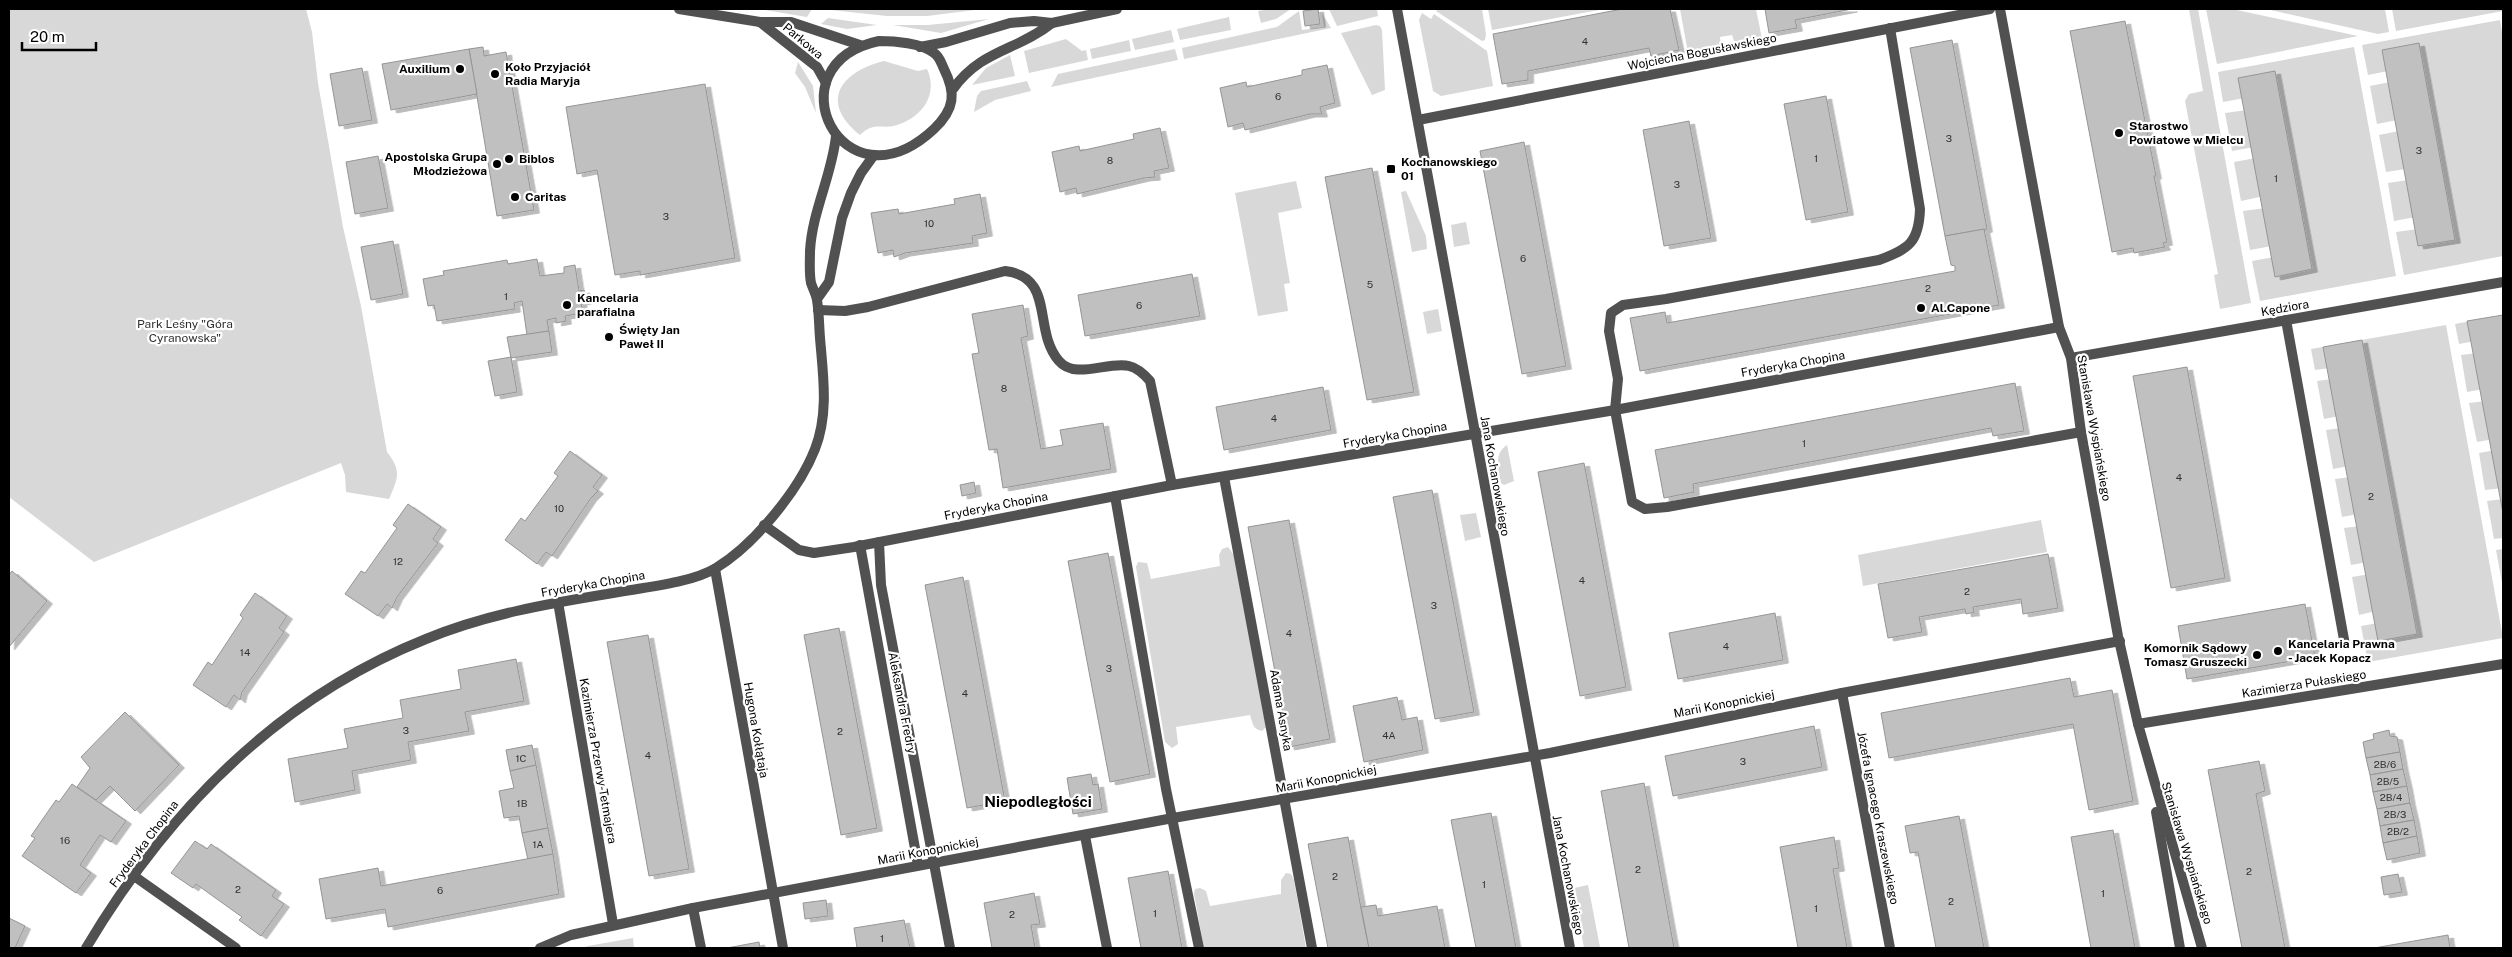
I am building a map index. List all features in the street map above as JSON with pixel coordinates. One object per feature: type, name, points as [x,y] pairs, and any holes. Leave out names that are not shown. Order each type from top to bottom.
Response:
[{"type":"street","name":"Parkowa","points":[[679,9],[760,22],[791,22],[860,45]]},
{"type":"street","points":[[919,47],[946,42],[1010,23],[1034,21],[1052,23],[1117,9]]},
{"type":"street","name":"Jana Kochanowskiego","points":[[1397,9],[1570,948]]},
{"type":"street","name":"Wojciecha Bogusławskiego","points":[[1418,120],[1990,9]]},
{"type":"street","name":"Stanisława Wyspiańskiego","points":[[2000,9],[2059,328],[2070,358],[2081,432],[2120,641],[2148,764],[2202,948]]},
{"type":"street","name":"Parkowa","points":[[760,22],[817,67],[826,83]]},
{"type":"street","points":[[953,90],[965,73],[978,62],[1037,35],[1052,23]]},
{"type":"street","points":[[1890,28],[1920,209],[1920,228],[1915,239],[1901,252],[1880,260],[1666,299],[1623,305],[1611,313],[1609,331],[1618,379],[1615,410],[1632,502],[1645,509],[1667,507],[2081,432]]},
{"type":"street","points":[[879,41],[901,42],[919,47],[933,52],[940,58],[953,90],[952,99],[945,116],[921,141],[897,151],[874,155],[846,146],[836,136],[824,111],[826,83],[832,71],[846,55],[860,45],[879,41]]},
{"type":"street","points":[[764,525],[802,474],[815,449],[820,430],[824,386],[817,299],[810,280],[810,249],[817,210],[834,158],[836,136]]},
{"type":"street","points":[[817,299],[829,282],[842,218],[851,194],[861,172],[874,155]]},
{"type":"street","points":[[818,310],[845,311],[868,307],[1005,271],[1025,275],[1038,293],[1046,337],[1060,363],[1073,369],[1127,365],[1141,371],[1150,380],[1172,485]]},
{"type":"street","name":"Kędziora","points":[[2070,358],[2503,282]]},
{"type":"street","points":[[2286,320],[2345,645]]},
{"type":"street","name":"Fryderyka Chopina","points":[[86,948],[134,876],[190,804],[224,770],[282,720],[331,687],[426,639],[488,618],[558,602],[673,582],[715,569],[750,540],[764,525],[799,550],[814,553],[860,546],[1172,485],[1615,410],[2059,328]]},
{"type":"street","name":"Adama Asnyka","points":[[1224,477],[1312,948]]},
{"type":"street","points":[[1115,496],[1173,818],[1199,948]]},
{"type":"street","points":[[879,542],[880,585],[950,948]]},
{"type":"street","name":"Aleksandra Fredry","points":[[860,546],[918,866]]},
{"type":"street","name":"Hugona Kołłątaja","points":[[715,569],[783,948]]},
{"type":"street","name":"Kazimierza Przerwy-Tetmajera","points":[[558,602],[614,924]]},
{"type":"street","name":"Marii Konopnickiej","points":[[540,948],[570,935],[693,908],[934,862],[1086,836],[1173,818],[1534,755],[1842,693],[2120,641]]},
{"type":"street","name":"Kazimierza Pułaskiego","points":[[2138,724],[2503,664]]},
{"type":"street","name":"Józefa Ignacego Kraszewskiego","points":[[1842,693],[1890,948]]},
{"type":"street","name":"Stanisława Wyspiańskiego","points":[[2148,764],[2180,948]]},
{"type":"street","points":[[1086,836],[1107,948]]},
{"type":"street","points":[[134,876],[236,948]]},
{"type":"street","points":[[693,908],[701,948]]},
{"type":"green space","name":"Park Leśny \"Góra Cyranowska\"","points":[[9,9],[306,9],[312,32],[318,83],[343,227],[361,306],[387,452],[397,470],[395,485],[389,499],[346,492],[345,475],[341,463],[94,562],[9,497]]},
{"type":"green space","points":[[759,9],[812,9],[807,17]]},
{"type":"green space","points":[[821,9],[983,9],[927,16],[887,16]]},
{"type":"green space","points":[[1291,9],[1276,19],[1261,23],[1258,11]]},
{"type":"green space","points":[[1329,9],[1377,9],[1378,16],[1337,26]]},
{"type":"green space","points":[[1438,9],[1482,9],[1486,34],[1485,40],[1482,41],[1436,11]]},
{"type":"green space","points":[[1488,9],[1604,9],[1492,30]]},
{"type":"green space","points":[[1680,9],[1756,9],[1762,39],[1735,44],[1732,35],[1720,37],[1721,46],[1688,53]]},
{"type":"green space","points":[[2189,9],[2198,9],[2251,303],[2220,309],[2214,275],[2218,274],[2185,101],[2189,94],[2203,91]]},
{"type":"green space","points":[[2206,9],[2232,9],[2358,36],[2217,64]]},
{"type":"green space","points":[[2266,9],[2385,9],[2389,32],[2378,34]]},
{"type":"green space","points":[[2392,9],[2503,9],[2503,11],[2396,31]]},
{"type":"green space","points":[[1299,11],[1302,30],[1324,27],[1322,13],[1331,28],[1184,59],[1182,48],[1277,27]]},
{"type":"green space","points":[[1422,13],[1431,19],[1434,14],[1487,51],[1493,86],[1441,96],[1433,91],[1419,20]]},
{"type":"green space","points":[[1229,17],[1231,30],[1180,40],[1177,29]]},
{"type":"green space","points":[[828,18],[877,25],[847,29],[821,24]]},
{"type":"green space","points":[[989,19],[941,33],[893,25],[928,25]]},
{"type":"green space","points":[[2500,20],[2503,39],[2503,256],[2404,275],[2396,232],[2418,229],[2416,217],[2394,221],[2388,183],[2408,180],[2406,169],[2386,172],[2379,135],[2399,131],[2397,120],[2377,124],[2370,86],[2390,82],[2388,71],[2368,75],[2362,45]]},
{"type":"green space","points":[[1376,25],[1380,26],[1382,30],[1385,90],[1372,95],[1341,33]]},
{"type":"green space","points":[[1171,30],[1174,42],[1135,50],[1132,39]]},
{"type":"green space","points":[[1066,39],[1082,51],[1086,50],[1088,60],[1029,73],[1024,51]]},
{"type":"green space","points":[[1129,40],[1131,51],[1092,59],[1090,49]]},
{"type":"green space","points":[[2354,47],[2396,276],[2260,301],[2252,261],[2274,257],[2272,246],[2250,250],[2243,211],[2266,208],[2264,196],[2241,201],[2234,162],[2256,158],[2254,147],[2232,151],[2225,113],[2247,110],[2245,98],[2223,102],[2218,72]]},
{"type":"green space","points":[[1175,49],[1178,60],[1051,87],[1058,74]]},
{"type":"green space","points":[[1010,55],[1015,76],[972,85],[986,68]]},
{"type":"green space","points":[[884,61],[918,71],[927,69],[931,86],[930,95],[922,109],[909,120],[894,126],[870,128],[860,135],[847,123],[840,111],[838,100],[840,90],[846,81],[856,73]]},
{"type":"green space","points":[[798,62],[813,86],[816,113],[805,87],[795,73]]},
{"type":"green space","points":[[1027,81],[1031,91],[995,100],[974,112],[977,96],[981,91]]},
{"type":"green space","points":[[1296,181],[1302,208],[1278,213],[1290,283],[1284,284],[1288,311],[1258,316],[1235,193]]},
{"type":"green space","points":[[1406,191],[1426,236],[1427,249],[1412,252],[1401,192]]},
{"type":"green space","points":[[1466,222],[1470,244],[1454,247],[1451,225]]},
{"type":"green space","points":[[1438,309],[1442,331],[1427,334],[1423,312]]},
{"type":"green space","points":[[2503,315],[2503,488],[2485,490],[2479,453],[2496,450],[2494,439],[2477,442],[2469,403],[2486,401],[2484,389],[2467,392],[2461,355],[2477,353],[2475,341],[2459,344],[2455,324]]},
{"type":"green space","points":[[2446,325],[2503,638],[2368,662],[2361,626],[2378,623],[2376,611],[2359,615],[2352,577],[2370,574],[2368,562],[2351,565],[2344,528],[2360,526],[2358,514],[2342,517],[2335,479],[2351,477],[2349,466],[2333,469],[2326,430],[2341,428],[2339,416],[2324,419],[2317,381],[2332,379],[2330,368],[2315,370],[2311,349]]},
{"type":"green space","points":[[1507,445],[1514,481],[1504,485],[1501,483],[1498,457]]},
{"type":"green space","points":[[2503,499],[2503,538],[2494,539],[2487,501]]},
{"type":"green space","points":[[1476,513],[1481,537],[1465,541],[1460,515]]},
{"type":"green space","points":[[2041,520],[2047,552],[1863,586],[1858,555]]},
{"type":"green space","points":[[1228,547],[1234,555],[1266,727],[1262,731],[1256,729],[1250,715],[1176,727],[1178,744],[1172,748],[1165,742],[1136,567],[1138,562],[1147,563],[1151,579],[1220,566],[1219,555],[1222,549]]},
{"type":"green space","points":[[2503,549],[2503,588],[2496,550]]},
{"type":"green space","points":[[1286,873],[1291,874],[1294,880],[1306,948],[1204,948],[1194,894],[1195,889],[1200,888],[1206,891],[1210,906],[1281,894],[1281,880]]},
{"type":"green space","points":[[1588,885],[1600,947],[1584,948],[1573,890],[1574,888]]},
{"type":"green space","points":[[633,938],[634,948],[583,948],[588,946]]},
{"type":"building","points":[[1318,9],[1320,24],[1305,26],[1303,11]]},
{"type":"building","points":[[1622,9],[1670,9],[1679,50],[1651,56],[1649,48],[1528,71],[1528,80],[1502,84],[1493,34]]},
{"type":"building","points":[[1765,9],[1852,9],[1795,20],[1797,28],[1769,33]]},
{"type":"building","name":"Starostwo Powiatowe w Mielcu","points":[[2125,21],[2156,176],[2154,176],[2167,242],[2163,243],[2165,247],[2134,253],[2133,248],[2112,252],[2070,31]]},
{"type":"building","points":[[1952,40],[1987,229],[1945,236],[1910,48]]},
{"type":"building","points":[[2419,43],[2455,240],[2418,246],[2382,50]]},
{"type":"building","points":[[483,47],[484,56],[506,52],[534,210],[497,216],[469,49]]},
{"type":"building","points":[[469,49],[477,94],[391,110],[382,64]]},
{"type":"building","points":[[1327,65],[1335,103],[1320,107],[1322,114],[1310,114],[1245,130],[1243,123],[1228,127],[1220,88],[1246,82],[1247,87],[1302,75],[1302,70]]},
{"type":"building","points":[[362,68],[372,120],[339,126],[330,74]]},
{"type":"building","points":[[2275,71],[2312,269],[2275,277],[2238,78]]},
{"type":"building","points":[[705,84],[735,258],[640,275],[640,271],[615,275],[597,170],[577,174],[566,107]]},
{"type":"building","points":[[1826,96],[1848,212],[1806,220],[1784,104]]},
{"type":"building","points":[[1689,121],[1711,238],[1664,246],[1643,130]]},
{"type":"building","points":[[1160,128],[1169,168],[1154,171],[1155,177],[1077,194],[1076,188],[1060,192],[1052,152],[1079,146],[1080,151],[1134,139],[1133,134]]},
{"type":"building","points":[[1524,142],[1566,366],[1522,374],[1480,151]]},
{"type":"building","points":[[378,156],[388,208],[355,214],[346,162]]},
{"type":"building","points":[[1372,168],[1414,392],[1367,400],[1325,177]]},
{"type":"building","points":[[980,194],[987,233],[972,236],[973,243],[905,253],[894,257],[893,250],[878,253],[871,213],[898,209],[899,214],[955,204],[954,199]]},
{"type":"building","points":[[1984,229],[1999,305],[1640,371],[1630,318],[1665,312],[1667,323],[1955,271],[1955,266],[1951,265],[1945,236]]},
{"type":"building","points":[[393,241],[403,294],[371,300],[361,247]]},
{"type":"building","points":[[537,259],[540,276],[564,273],[564,267],[575,265],[579,291],[584,290],[586,301],[581,302],[583,313],[565,316],[566,321],[556,323],[556,318],[547,320],[549,331],[527,335],[522,301],[514,303],[515,309],[437,321],[434,305],[428,306],[423,279],[444,275],[443,271],[507,260],[508,264]]},
{"type":"building","points":[[1192,274],[1200,316],[1085,336],[1078,295]]},
{"type":"building","points":[[1023,305],[1028,336],[1021,338],[1041,449],[1063,445],[1060,430],[1103,423],[1111,469],[1003,488],[997,449],[989,450],[972,354],[979,353],[972,314]]},
{"type":"building","points":[[2503,315],[2503,513],[2467,321]]},
{"type":"building","points":[[549,331],[552,352],[511,358],[507,337]]},
{"type":"building","points":[[2362,340],[2417,634],[2378,641],[2323,347]]},
{"type":"building","points":[[511,357],[517,392],[495,396],[488,361]]},
{"type":"building","points":[[2187,367],[2225,578],[2171,588],[2133,376]]},
{"type":"building","points":[[2015,383],[2024,431],[1993,436],[1991,428],[1693,484],[1694,492],[1664,498],[1655,450]]},
{"type":"building","points":[[1323,387],[1331,430],[1224,450],[1216,407]]},
{"type":"building","points":[[570,451],[602,475],[593,487],[598,491],[591,498],[552,556],[546,552],[537,564],[505,540],[521,518],[525,521],[558,476],[554,473]]},
{"type":"building","points":[[1584,463],[1626,687],[1580,696],[1538,472]]},
{"type":"building","points":[[974,482],[976,493],[962,496],[960,485]]},
{"type":"building","points":[[1432,490],[1474,712],[1435,719],[1393,497]]},
{"type":"building","points":[[408,504],[441,527],[433,539],[438,543],[397,597],[392,608],[387,604],[378,616],[345,594],[361,571],[365,573],[397,528],[393,525]]},
{"type":"building","points":[[1289,520],[1330,739],[1289,747],[1248,527]]},
{"type":"building","points":[[1108,553],[1150,774],[1110,782],[1068,561]]},
{"type":"building","points":[[2048,554],[2058,608],[2023,614],[2021,599],[1973,607],[1974,613],[1966,614],[1965,609],[1919,617],[1922,632],[1888,638],[1878,584]]},
{"type":"building","points":[[12,571],[47,601],[9,647],[9,575]]},
{"type":"building","points":[[963,577],[1005,801],[967,808],[925,585]]},
{"type":"building","points":[[255,593],[287,616],[279,628],[284,632],[242,692],[240,700],[234,695],[226,707],[193,685],[208,662],[212,665],[243,618],[240,615]]},
{"type":"building","points":[[2305,604],[2315,657],[2187,679],[2178,626]]},
{"type":"building","points":[[1775,613],[1783,660],[1678,679],[1669,633]]},
{"type":"building","points":[[839,628],[877,828],[841,835],[804,635]]},
{"type":"building","points":[[648,635],[689,869],[649,876],[607,642]]},
{"type":"building","points":[[516,659],[524,701],[465,712],[469,731],[408,742],[411,760],[352,771],[355,790],[295,802],[288,759],[348,748],[344,729],[403,718],[400,700],[461,689],[458,670]]},
{"type":"building","points":[[2070,678],[2074,697],[2112,690],[2133,801],[2089,810],[2073,724],[1889,758],[1881,713]]},
{"type":"building","points":[[1397,697],[1402,720],[1417,717],[1423,750],[1364,762],[1353,706]]},
{"type":"building","points":[[125,712],[179,765],[135,811],[110,786],[96,800],[77,787],[90,768],[81,757]]},
{"type":"building","points":[[1814,726],[1822,767],[1673,796],[1665,756]]},
{"type":"building","points":[[2389,730],[2390,736],[2397,737],[2400,752],[2366,758],[2363,742],[2374,739],[2373,734]]},
{"type":"building","points":[[532,745],[536,765],[510,771],[506,750]]},
{"type":"building","points":[[2400,752],[2403,769],[2370,775],[2366,758]]},
{"type":"building","points":[[2259,761],[2265,791],[2256,794],[2285,948],[2242,948],[2208,770]]},
{"type":"building","points":[[536,765],[548,828],[522,833],[519,816],[504,818],[499,791],[514,788],[510,771]]},
{"type":"building","points":[[2403,769],[2407,786],[2373,792],[2370,775]]},
{"type":"building","points":[[1091,774],[1093,785],[1098,784],[1102,809],[1073,814],[1067,778]]},
{"type":"building","points":[[1644,783],[1674,948],[1629,948],[1601,791]]},
{"type":"building","points":[[72,784],[126,821],[111,842],[100,835],[80,865],[91,873],[76,893],[22,856],[35,838],[31,836],[56,800],[59,802]]},
{"type":"building","points":[[2407,786],[2410,803],[2377,809],[2373,792]]},
{"type":"building","points":[[2410,803],[2414,820],[2380,826],[2377,809]]},
{"type":"building","points":[[1491,813],[1516,948],[1476,948],[1451,820]]},
{"type":"building","points":[[1959,816],[1984,948],[1936,948],[1918,852],[1910,853],[1905,826]]},
{"type":"building","points":[[2414,820],[2417,836],[2383,843],[2380,826]]},
{"type":"building","points":[[548,828],[553,854],[528,860],[522,833]]},
{"type":"building","points":[[2113,830],[2135,948],[2091,948],[2071,837]]},
{"type":"building","points":[[2417,836],[2420,853],[2387,860],[2383,843]]},
{"type":"building","points":[[1348,837],[1369,948],[1328,948],[1308,844]]},
{"type":"building","points":[[1834,837],[1839,868],[1833,869],[1847,948],[1798,948],[1780,847]]},
{"type":"building","points":[[195,841],[207,849],[211,844],[276,890],[272,896],[284,904],[261,936],[239,920],[242,917],[196,884],[193,888],[171,873]]},
{"type":"building","points":[[553,854],[559,894],[388,927],[385,909],[326,919],[319,879],[378,868],[381,886]]},
{"type":"building","points":[[1168,871],[1182,948],[1141,948],[1128,878]]},
{"type":"building","points":[[2398,874],[2402,892],[2384,895],[2381,877]]},
{"type":"building","points":[[1034,893],[1040,924],[1031,925],[1035,948],[992,948],[984,903]]},
{"type":"building","points":[[826,900],[828,916],[805,919],[803,903]]},
{"type":"building","points":[[1376,905],[1378,916],[1437,906],[1445,948],[1369,948],[1361,907]]},
{"type":"building","points":[[9,918],[25,926],[15,948],[9,948]]},
{"type":"building","points":[[904,920],[910,948],[857,948],[854,928]]},
{"type":"building","points":[[2448,935],[2450,948],[2374,948]]},
{"type":"building","points":[[759,942],[760,948],[727,948]]},
{"type":"place","name":"Auxilium","points":[[460,69]]},
{"type":"place","name":"Koło Przyjaciół Radia Maryja","points":[[495,74]]},
{"type":"place","name":"Starostwo Powiatowe w Mielcu","points":[[2119,133]]},
{"type":"place","name":"Biblos","points":[[509,159]]},
{"type":"place","name":"Apostolska Grupa Młodzieżowa","points":[[497,164]]},
{"type":"place","name":"Kochanowskiego 01","points":[[1391,169]]},
{"type":"place","name":"Caritas","points":[[515,197]]},
{"type":"place","name":"Kancelaria parafialna","points":[[567,305]]},
{"type":"place","name":"Al.Capone","points":[[1921,308]]},
{"type":"place","name":"Święty Jan Paweł II","points":[[609,337]]},
{"type":"place","name":"Kancelaria Prawna - Jacek Kopacz","points":[[2278,651]]},
{"type":"place","name":"Komornik Sądowy Tomasz Gruszecki","points":[[2257,655]]},
{"type":"district","name":"Niepodległości","points":[[1038,802]]}]
